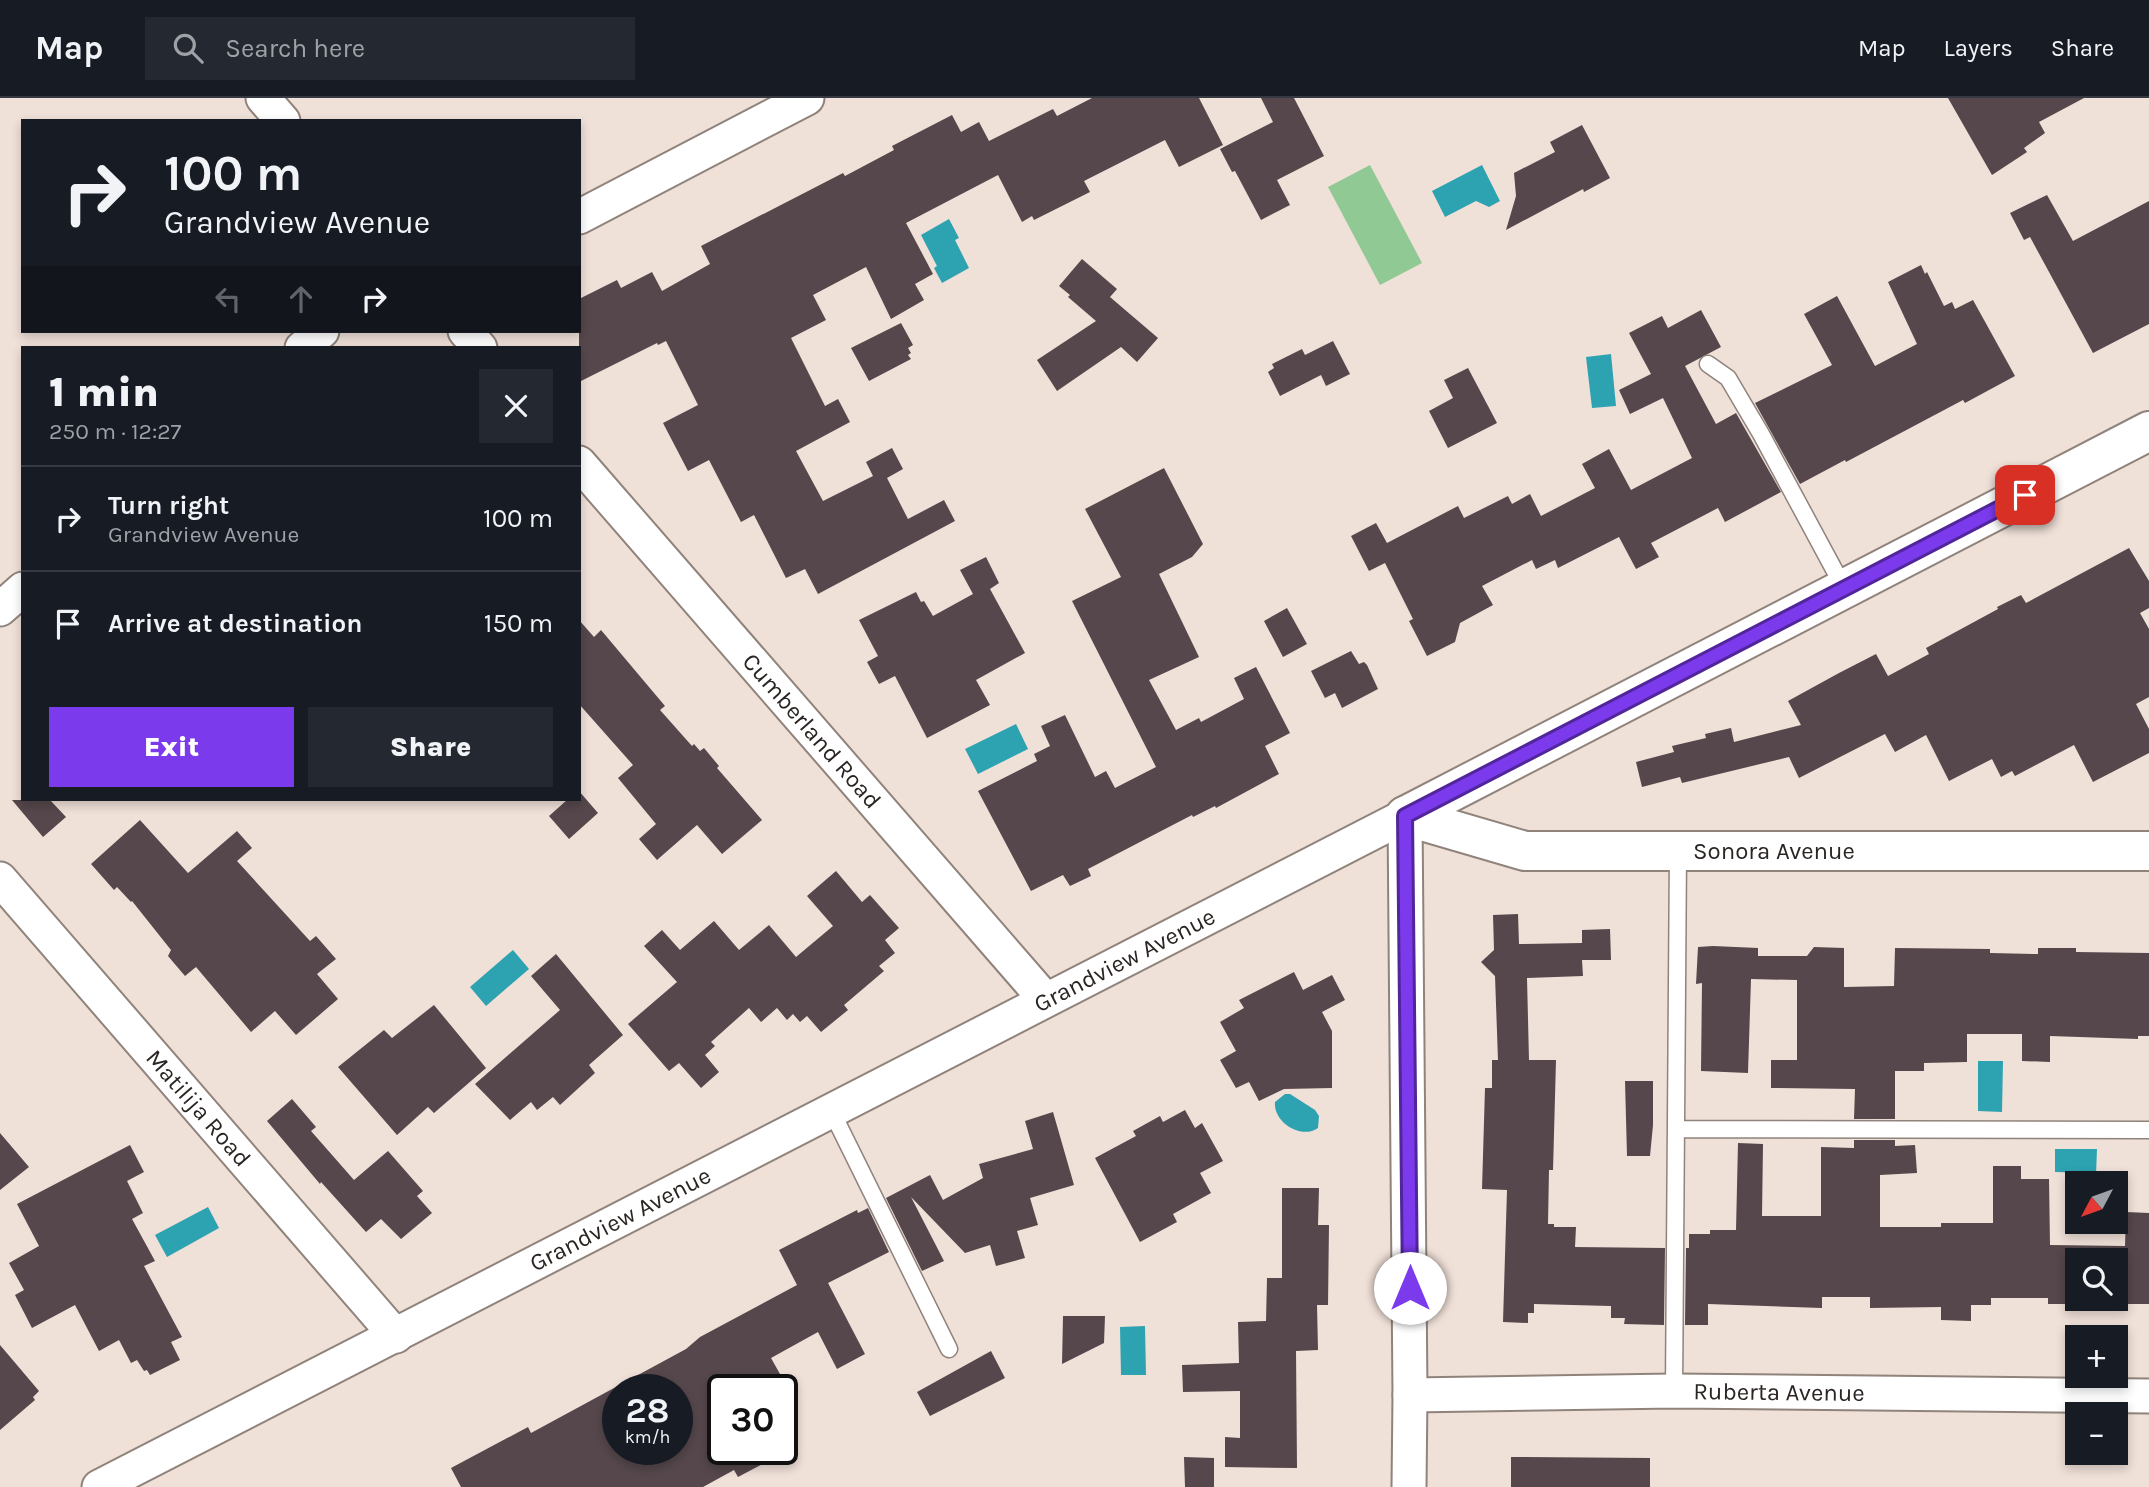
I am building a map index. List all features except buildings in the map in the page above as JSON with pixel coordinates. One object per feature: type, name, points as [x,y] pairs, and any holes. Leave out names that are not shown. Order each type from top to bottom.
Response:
[{"type":"street","points":[[263,98],[281,119]]},
{"type":"street","points":[[581,216],[807,98]]},
{"type":"street","points":[[304,346],[321,333]]},
{"type":"street","name":"Grandview Avenue","points":[[99,1487],[1405,816],[2149,430]]},
{"type":"street","name":"Cumberland Road","points":[[581,465],[1045,999]]},
{"type":"street","points":[[0,609],[21,591]]},
{"type":"street","points":[[1405,816],[1409,1487]]},
{"type":"street","name":"Sonora Avenue","points":[[1405,816],[1525,851],[2149,851]]},
{"type":"street","name":"Matilija Road","points":[[0,879],[396,1336]]},
{"type":"street","name":"Ruberta Avenue","points":[[1410,1395],[1674,1391],[2149,1396]]},
{"type":"lane","points":[[1708,364],[1728,378],[1844,588]]},
{"type":"lane","points":[[1674,1391],[1678,851]]},
{"type":"lane","points":[[831,1110],[949,1349]]},
{"type":"lane","points":[[1676,1129],[2149,1130]]},
{"type":"green space","points":[[1370,165],[1422,263],[1380,285],[1328,187]]},
{"type":"water","points":[[1482,165],[1500,201],[1489,207],[1476,201],[1445,217],[1432,191]]},
{"type":"water","points":[[949,219],[959,238],[955,240],[969,268],[942,283],[934,268],[937,266],[921,235]]},
{"type":"water","points":[[1611,354],[1616,406],[1592,408],[1586,357]]},
{"type":"water","points":[[1016,724],[1028,749],[978,774],[965,749]]},
{"type":"water","points":[[513,950],[529,969],[486,1006],[470,987]]},
{"type":"water","points":[[1978,1061],[2003,1061],[2002,1112],[1978,1111]]},
{"type":"water","points":[[1285,1094],[1290,1094],[1315,1110],[1319,1116],[1318,1128],[1304,1132],[1283,1122],[1278,1116],[1275,1102]]},
{"type":"water","points":[[2055,1149],[2097,1149],[2096,1171],[2055,1172]]},
{"type":"water","points":[[208,1207],[219,1228],[167,1257],[155,1235]]},
{"type":"water","points":[[1145,1326],[1146,1375],[1121,1375],[1120,1327]]},
{"type":"route","points":[[1410,1288],[1405,816],[2025,495]]}]
